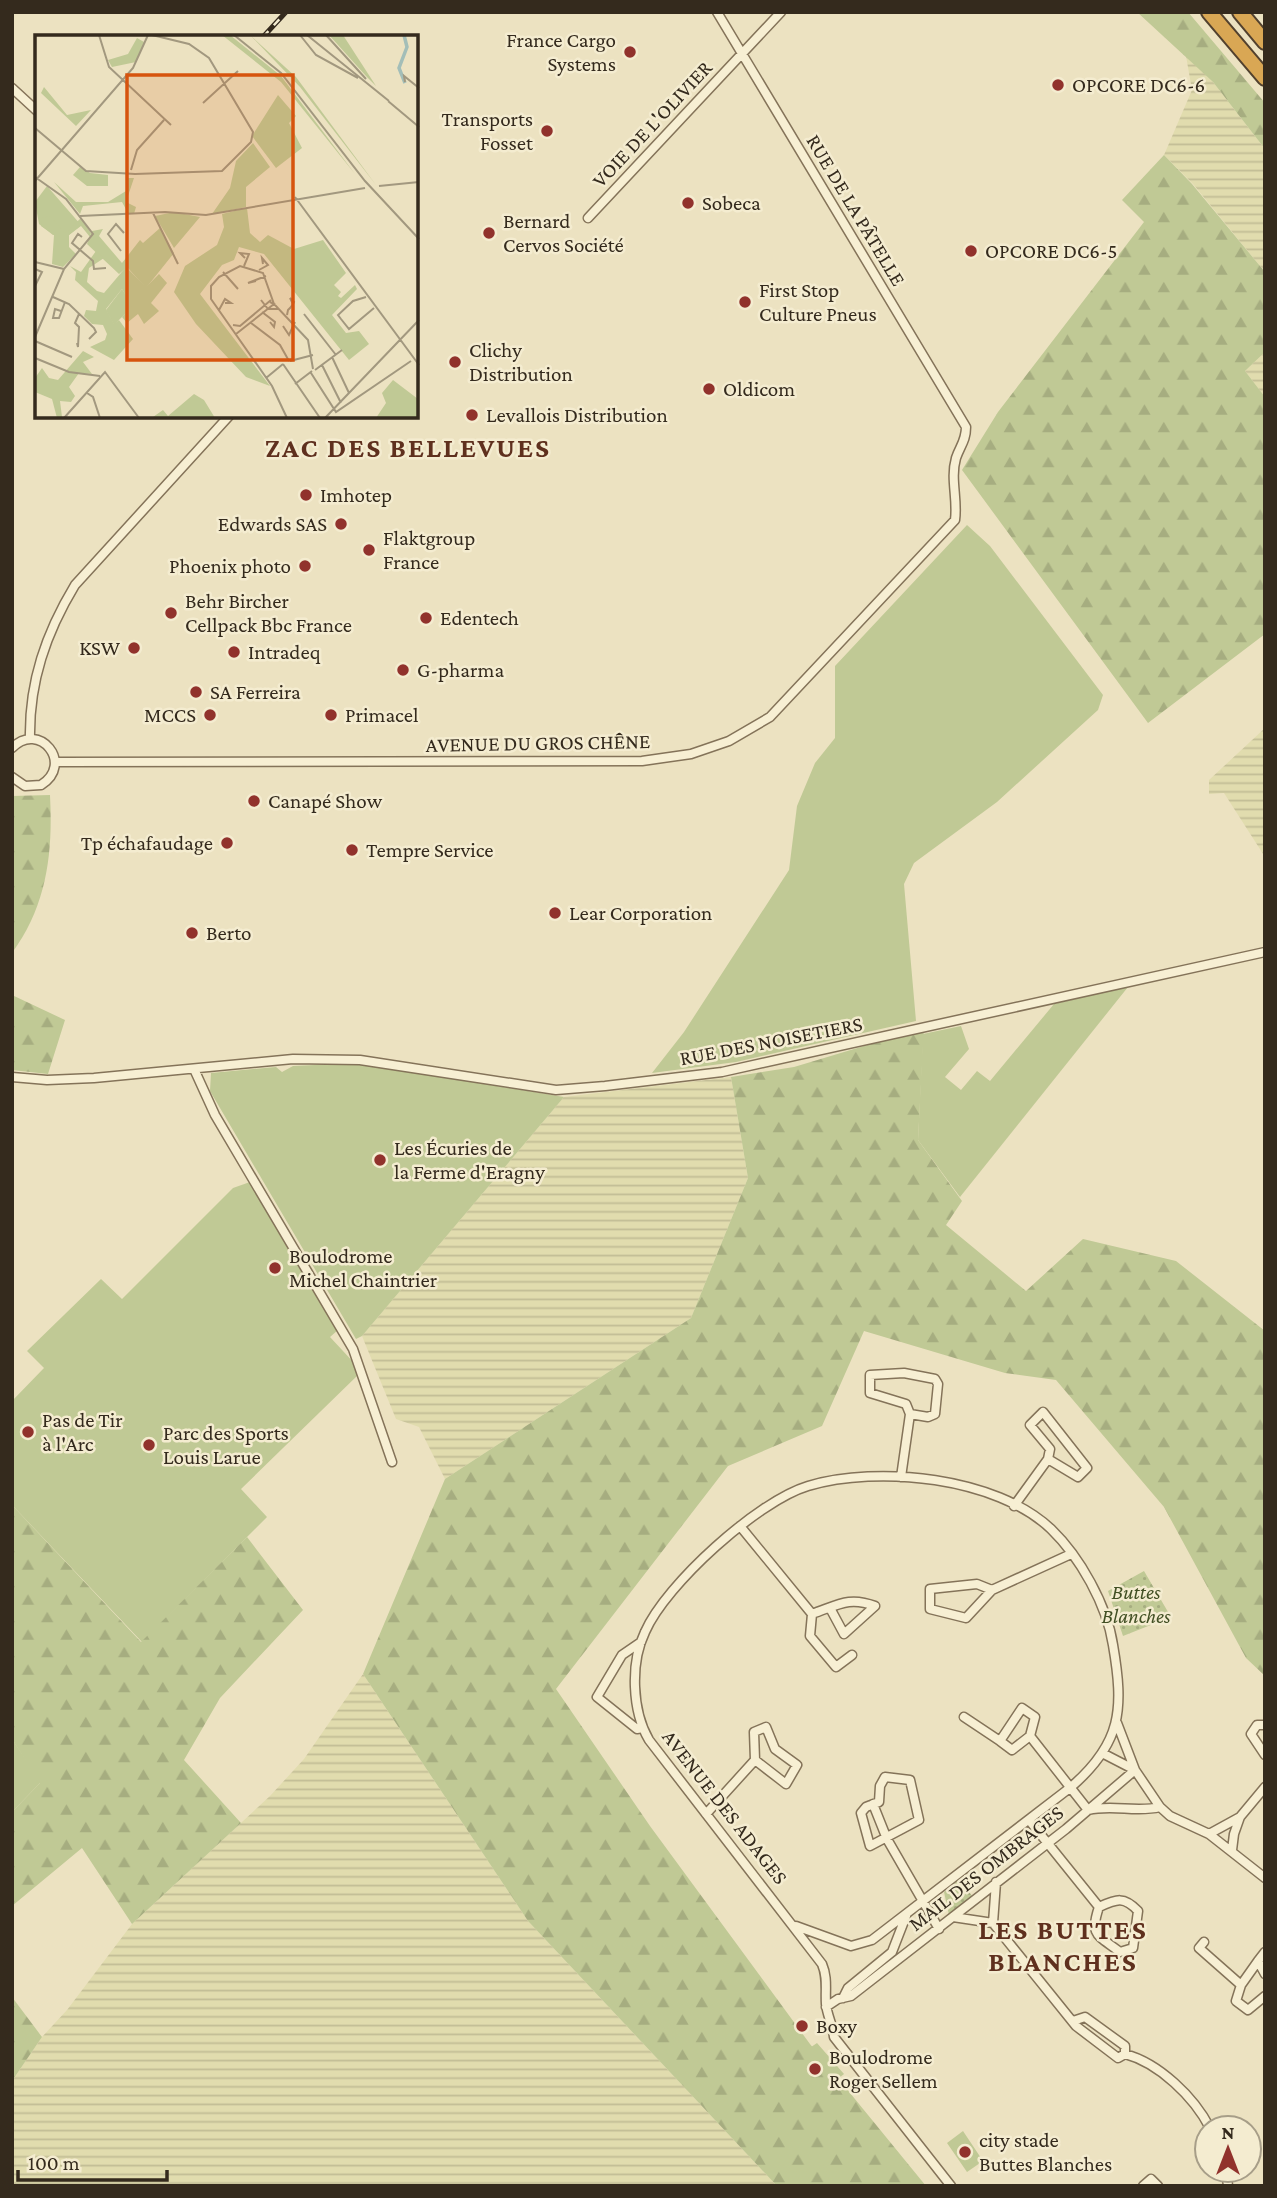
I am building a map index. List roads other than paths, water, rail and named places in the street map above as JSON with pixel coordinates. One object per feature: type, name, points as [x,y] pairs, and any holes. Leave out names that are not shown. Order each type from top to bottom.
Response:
[{"type":"highway","points":[[1209,12],[1265,78]]},
{"type":"highway","points":[[1240,12],[1265,42]]},
{"type":"street","name":"RUE DE LA PÂTELLE","points":[[717,12],[966,427]]},
{"type":"street","name":"VOIE DE L'OLIVIER","points":[[587,218],[781,12]]},
{"type":"street","points":[[12,88],[35,109]]},
{"type":"street","points":[[30,738],[33,689],[43,648],[58,612],[75,585],[227,418]]},
{"type":"street","name":"AVENUE DU GROS CHÊNE","points":[[56,762],[652,761],[691,754],[729,741],[770,717],[955,520],[958,500],[953,481],[956,457],[966,440],[966,427]]},
{"type":"street","points":[[12,748],[30,738]]},
{"type":"street","points":[[12,777],[25,786],[41,785],[54,773],[56,762],[48,745],[30,738]]},
{"type":"street","name":"RUE DES NOISETIERS","points":[[12,1077],[47,1080],[94,1078],[293,1059],[360,1060],[556,1090],[618,1085],[723,1072],[1265,952]]},
{"type":"street","points":[[194,1069],[215,1115],[353,1349],[392,1462]]},
{"type":"street","points":[[901,1477],[910,1414],[906,1404],[870,1393],[870,1375],[904,1373],[935,1379],[938,1384],[935,1414],[928,1417],[910,1414]]},
{"type":"street","points":[[1014,1506],[1048,1459],[1050,1449],[1030,1425],[1043,1412],[1087,1468],[1078,1477],[1048,1459]]},
{"type":"street","name":"AVENUE DES ADAGES","points":[[951,2186],[834,2037],[832,2019],[826,2007],[826,1974],[796,1926],[706,1814],[643,1728],[636,1694],[636,1667],[641,1642],[652,1618],[666,1600],[740,1526],[772,1503],[806,1486],[872,1475],[955,1484],[1014,1506],[1050,1529],[1071,1554],[1088,1581],[1112,1635],[1119,1701],[1117,1723]]},
{"type":"street","points":[[740,1526],[812,1614],[810,1636],[836,1667],[852,1655]]},
{"type":"street","points":[[992,1590],[977,1584],[930,1589],[930,1609],[966,1618],[992,1590],[1071,1554]]},
{"type":"street","points":[[812,1614],[856,1599],[875,1605],[844,1634],[830,1608]]},
{"type":"street","points":[[641,1642],[622,1655],[597,1697],[637,1729],[643,1728]]},
{"type":"street","points":[[964,1717],[1012,1750],[1030,1736],[1035,1717],[1022,1708],[1000,1741]]},
{"type":"street","points":[[1117,1723],[1135,1770],[1160,1807],[1170,1816],[1209,1834],[1265,1878]]},
{"type":"street","name":"MAIL DES OMBRAGES","points":[[796,1926],[851,1946],[872,1940],[1096,1766],[1117,1723]]},
{"type":"street","points":[[1265,1725],[1256,1725],[1251,1734],[1265,1755]]},
{"type":"street","points":[[706,1814],[755,1760],[754,1732],[766,1727],[775,1749],[797,1765],[786,1784],[755,1760]]},
{"type":"street","points":[[1030,1736],[1088,1810],[1107,1805],[1144,1811],[1160,1807]]},
{"type":"street","points":[[1104,1754],[1135,1770]]},
{"type":"street","name":"MAIL DES OMBRAGES","points":[[826,2007],[851,1996],[939,1929],[1135,1770]]},
{"type":"street","points":[[885,1777],[910,1780],[919,1820],[887,1839],[870,1846],[861,1813],[879,1802],[880,1786],[885,1777]]},
{"type":"street","points":[[1232,1850],[1240,1817],[1265,1787]]},
{"type":"street","points":[[873,1804],[887,1839],[939,1929]]},
{"type":"street","points":[[1209,1834],[1240,1817]]},
{"type":"street","points":[[1029,1820],[1099,1907]]},
{"type":"street","points":[[993,1923],[996,1882]]},
{"type":"street","points":[[1119,1899],[1127,1900],[1138,1911],[1133,1948],[1120,1952],[1095,1933],[1093,1925],[1099,1907],[1119,1899]]},
{"type":"street","points":[[843,1998],[848,1988],[892,1952],[906,1916]]},
{"type":"street","points":[[953,1917],[993,1923],[1073,2021],[1104,2050],[1118,2059],[1125,2054],[1137,2057],[1178,2085],[1200,2114]]},
{"type":"street","points":[[1204,1941],[1199,1948],[1241,1985]]},
{"type":"street","points":[[1265,1952],[1241,1985],[1236,2001],[1248,2010],[1265,1996]]},
{"type":"street","points":[[1258,1961],[1265,1974]]},
{"type":"street","points":[[1073,2021],[1085,2017],[1125,2046],[1125,2054]]},
{"type":"street","points":[[1143,2186],[1151,2179],[1158,2186]]},
{"type":"railway","points":[[265,35],[286,12]]},
{"type":"place","name":"France Cargo Systems","points":[[630,52]]},
{"type":"place","name":"OPCORE DC6-6","points":[[1058,85]]},
{"type":"place","name":"Transports Fosset","points":[[547,131]]},
{"type":"place","name":"Sobeca","points":[[688,203]]},
{"type":"place","name":"Bernard Cervos Société","points":[[489,233]]},
{"type":"place","name":"OPCORE DC6-5","points":[[971,251]]},
{"type":"place","name":"First Stop Culture Pneus","points":[[745,302]]},
{"type":"place","name":"Clichy Distribution","points":[[455,362]]},
{"type":"place","name":"Oldicom","points":[[709,389]]},
{"type":"place","name":"Levallois Distribution","points":[[472,415]]},
{"type":"place","name":"Imhotep","points":[[306,495]]},
{"type":"place","name":"Edwards SAS","points":[[341,524]]},
{"type":"place","name":"Flaktgroup France","points":[[369,550]]},
{"type":"place","name":"Phoenix photo","points":[[305,566]]},
{"type":"place","name":"Behr Bircher Cellpack Bbc France","points":[[171,613]]},
{"type":"place","name":"Edentech","points":[[426,618]]},
{"type":"place","name":"KSW","points":[[134,648]]},
{"type":"place","name":"Intradeq","points":[[234,652]]},
{"type":"place","name":"G-pharma","points":[[403,670]]},
{"type":"place","name":"SA Ferreira","points":[[196,692]]},
{"type":"place","name":"MCCS","points":[[210,715]]},
{"type":"place","name":"Primacel","points":[[331,715]]},
{"type":"place","name":"Canapé Show","points":[[254,801]]},
{"type":"place","name":"Tp échafaudage","points":[[227,843]]},
{"type":"place","name":"Tempre Service","points":[[352,850]]},
{"type":"place","name":"Lear Corporation","points":[[555,913]]},
{"type":"place","name":"Berto","points":[[192,933]]},
{"type":"place","name":"Les Écuries de la Ferme d'Eragny","points":[[380,1160]]},
{"type":"place","name":"Boulodrome Michel Chaintrier","points":[[275,1268]]},
{"type":"place","name":"Pas de Tir à l'Arc","points":[[28,1432]]},
{"type":"place","name":"Parc des Sports Louis Larue","points":[[149,1445]]},
{"type":"place","name":"Boxy","points":[[802,2026]]},
{"type":"place","name":"Boulodrome Roger Sellem","points":[[815,2069]]},
{"type":"place","name":"city stade Buttes Blanches","points":[[965,2152]]},
{"type":"district","name":"ZAC DES BELLEVUES","points":[[408,447]]},
{"type":"district","name":"LES BUTTES BLANCHES","points":[[1063,1945]]},
{"type":"park label","name":"Buttes Blanches","points":[[1136,1604]]}]
